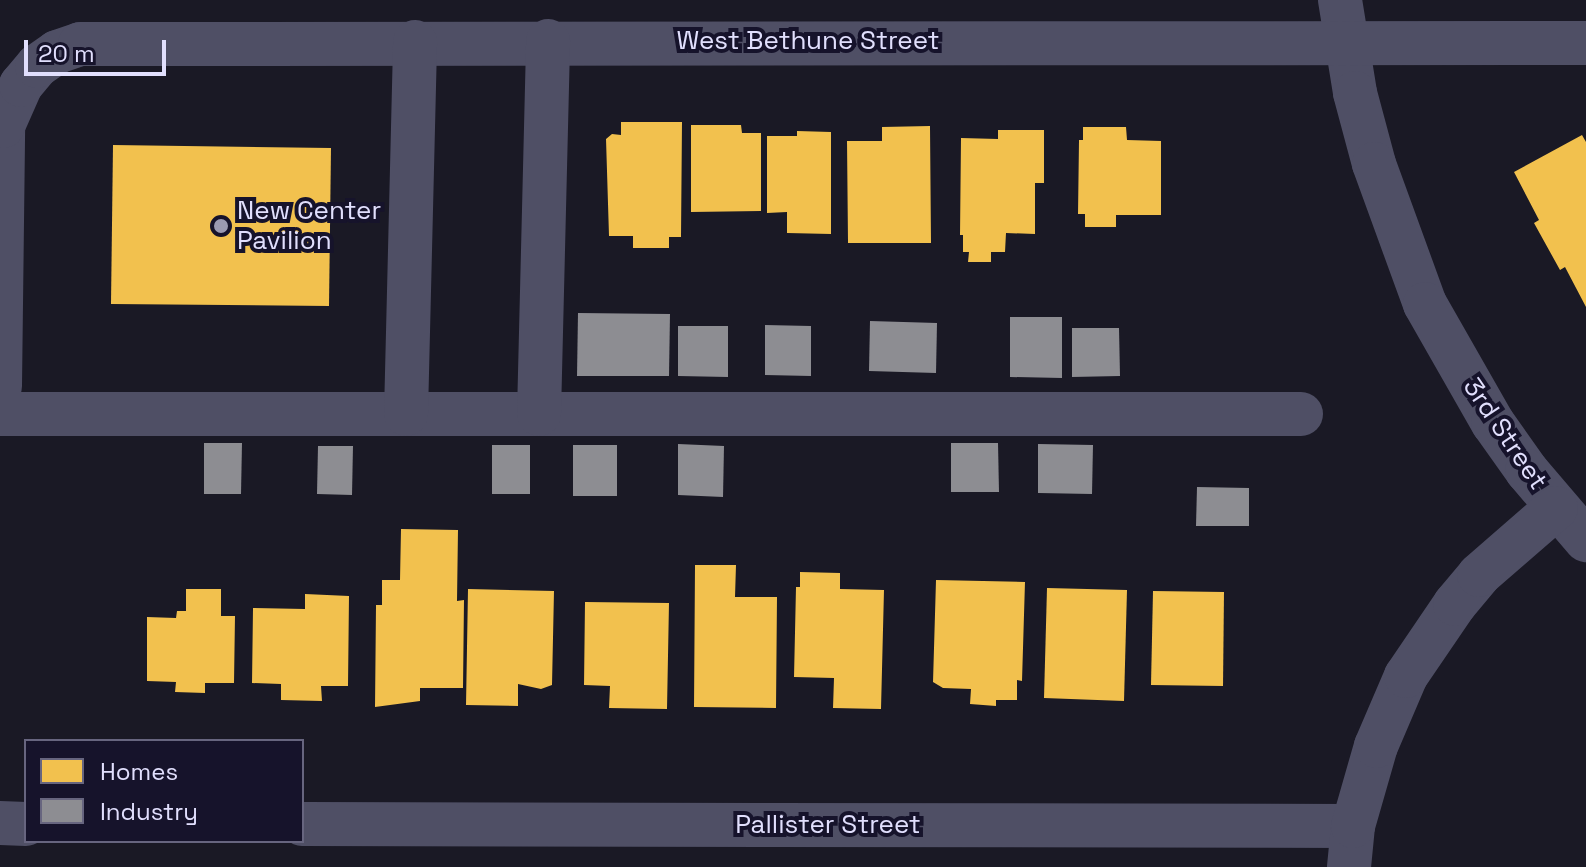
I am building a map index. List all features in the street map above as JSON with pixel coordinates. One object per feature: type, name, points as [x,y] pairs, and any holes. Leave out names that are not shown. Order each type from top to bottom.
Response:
[{"type":"street","name":"West Bethune Street","points":[[0,386],[1,150],[12,101],[37,66],[57,52],[96,42],[548,41],[1343,20],[1586,43]]},
{"type":"street","name":"3rd Street","points":[[1343,20],[1374,164],[1425,304],[1493,423],[1556,508],[1479,575],[1406,676],[1376,746],[1351,846]]},
{"type":"street","points":[[539,414],[548,41]]},
{"type":"street","points":[[406,414],[415,42]]},
{"type":"street","points":[[0,414],[1301,414]]},
{"type":"street","points":[[1556,508],[1586,540]]},
{"type":"street","points":[[0,823],[24,824]]},
{"type":"street","name":"Pallister Street","points":[[304,824],[1351,846]]},
{"type":"building: Homes","points":[[621,122],[682,122],[681,237],[669,237],[669,248],[633,248],[633,236],[609,236],[606,139],[612,134],[621,135]]},
{"type":"building: Homes","points":[[691,125],[741,125],[742,133],[761,133],[761,211],[691,212]]},
{"type":"building: Homes","points":[[930,126],[931,243],[848,243],[847,141],[882,141],[882,127]]},
{"type":"building: Homes","points":[[1083,127],[1126,127],[1127,140],[1161,141],[1161,215],[1116,215],[1116,227],[1085,227],[1085,214],[1078,214],[1079,140],[1083,140]]},
{"type":"building: Homes","points":[[998,130],[1044,130],[1044,183],[1035,183],[1035,234],[1006,233],[1005,252],[991,252],[991,262],[968,262],[969,252],[963,252],[963,235],[960,235],[961,138],[998,139]]},
{"type":"building: Homes","points":[[797,131],[831,132],[831,234],[787,233],[787,212],[767,213],[767,136],[797,136]]},
{"type":"building: Homes","points":[[1582,135],[1586,142],[1586,307],[1565,267],[1560,270],[1534,223],[1539,220],[1514,172]]},
{"type":"building: Homes","name":"New Center Pavilion","points":[[113,145],[331,148],[329,306],[111,304]]},
{"type":"building: Homes","points":[[401,529],[458,530],[457,601],[464,600],[463,688],[420,688],[420,701],[375,707],[376,605],[382,605],[382,580],[400,580]]},
{"type":"building: Homes","points":[[695,565],[736,565],[735,597],[777,597],[776,708],[694,707]]},
{"type":"building: Homes","points":[[800,572],[840,573],[840,589],[884,590],[881,709],[833,708],[834,678],[794,677],[796,587],[800,587]]},
{"type":"building: Homes","points":[[936,580],[1025,582],[1022,681],[1017,680],[1017,700],[996,700],[996,706],[970,704],[971,689],[943,688],[933,682]]},
{"type":"building: Homes","points":[[1047,588],[1127,590],[1124,701],[1044,698]]},
{"type":"building: Homes","points":[[186,589],[221,589],[221,616],[235,616],[234,683],[205,683],[205,693],[175,692],[176,682],[147,681],[147,617],[176,618],[177,611],[186,611]]},
{"type":"building: Homes","points":[[468,589],[554,591],[552,685],[541,689],[518,684],[518,706],[466,705]]},
{"type":"building: Homes","points":[[1153,591],[1224,592],[1223,686],[1151,685]]},
{"type":"building: Homes","points":[[305,594],[349,596],[348,686],[321,686],[322,701],[281,700],[281,684],[252,683],[253,608],[305,609]]},
{"type":"building: Homes","points":[[585,602],[669,603],[667,709],[609,708],[610,686],[584,685]]},
{"type":"building: Industry","points":[[578,313],[670,314],[669,376],[577,376]]},
{"type":"building: Industry","points":[[1010,317],[1062,317],[1062,378],[1010,377]]},
{"type":"building: Industry","points":[[870,321],[937,323],[936,373],[869,371]]},
{"type":"building: Industry","points":[[765,325],[811,326],[811,376],[765,375]]},
{"type":"building: Industry","points":[[678,326],[728,326],[728,377],[678,376]]},
{"type":"building: Industry","points":[[1072,328],[1119,328],[1120,376],[1072,377]]},
{"type":"building: Industry","points":[[204,443],[242,443],[241,494],[204,494]]},
{"type":"building: Industry","points":[[951,443],[998,443],[999,492],[951,492]]},
{"type":"building: Industry","points":[[678,444],[724,446],[723,497],[678,495]]},
{"type":"building: Industry","points":[[1038,444],[1093,445],[1092,494],[1038,493]]},
{"type":"building: Industry","points":[[492,445],[530,445],[530,494],[492,494]]},
{"type":"building: Industry","points":[[573,445],[617,445],[617,496],[573,496]]},
{"type":"building: Industry","points":[[318,446],[353,446],[352,495],[317,494]]},
{"type":"building: Industry","points":[[1197,487],[1249,488],[1249,526],[1196,526]]},
{"type":"place","name":"New Center Pavilion","points":[[221,226]]}]
